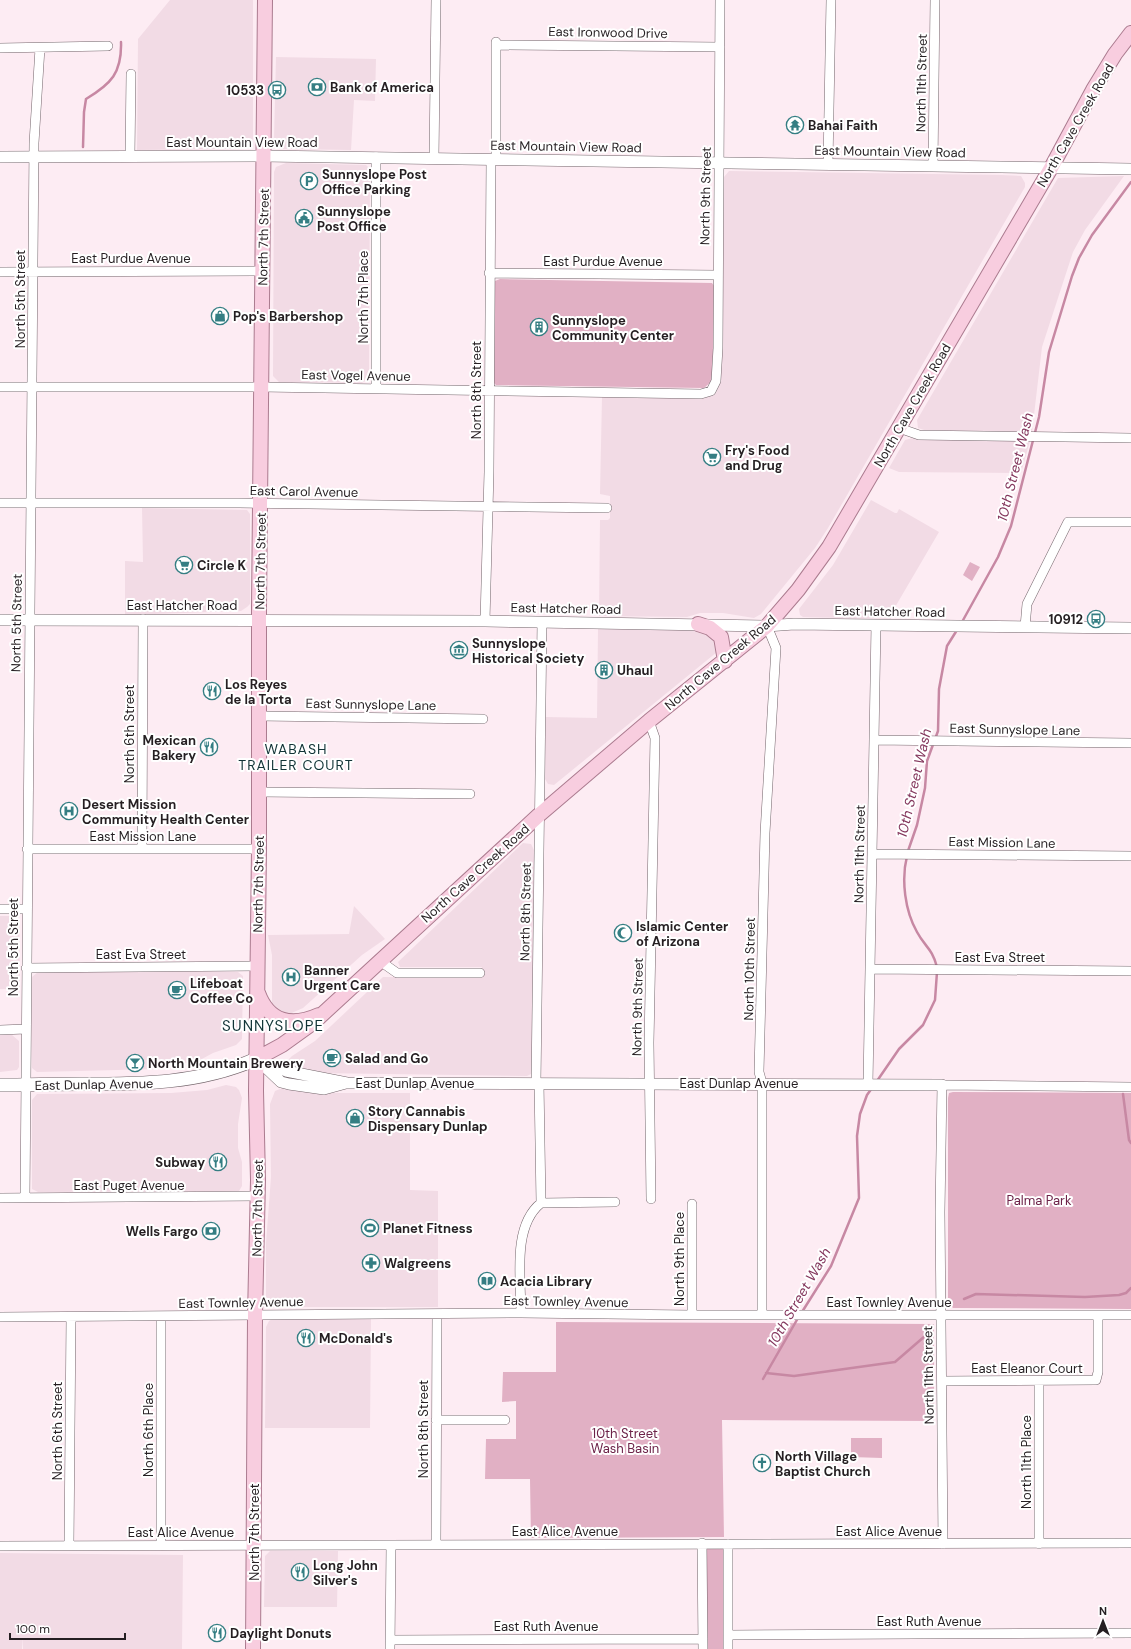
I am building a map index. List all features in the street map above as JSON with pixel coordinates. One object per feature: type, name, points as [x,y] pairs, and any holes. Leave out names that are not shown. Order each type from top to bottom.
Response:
[{"type":"main road","name":"North 7th Street","points":[[253,1649],[257,1196],[256,989],[259,849],[259,619],[265,0]]},
{"type":"main road","name":"North Cave Creek Road","points":[[256,1058],[298,1034],[326,1011],[539,815],[650,721],[766,626],[823,557],[1051,168],[1097,84],[1115,54],[1131,33]]},
{"type":"main road","points":[[698,624],[710,628],[721,637],[724,661]]},
{"type":"main road","points":[[256,989],[262,1003],[276,1018],[286,1021],[301,1020],[326,1011]]},
{"type":"main road","name":"East Dunlap Avenue","points":[[0,1085],[165,1083],[215,1074],[256,1058]]},
{"type":"street","points":[[434,158],[436,0]]},
{"type":"street","name":"North 9th Street","points":[[711,391],[716,384],[717,375],[720,0]]},
{"type":"street","points":[[828,164],[831,0]]},
{"type":"street","name":"North 11th Street","points":[[933,166],[935,0]]},
{"type":"street","name":"East Ironwood Drive","points":[[496,43],[720,47]]},
{"type":"street","name":"North 8th Street","points":[[485,621],[488,506],[489,273],[496,43]]},
{"type":"street","points":[[0,48],[108,46]]},
{"type":"street","name":"North 5th Street","points":[[25,1198],[26,909],[34,156],[40,48]]},
{"type":"street","points":[[130,156],[131,74]]},
{"type":"street","name":"East Mountain View Road","points":[[0,157],[376,157],[1131,169]]},
{"type":"street","name":"North 7th Place","points":[[376,157],[376,389]]},
{"type":"street","name":"East Purdue Avenue","points":[[0,272],[262,271]]},
{"type":"street","name":"East Purdue Avenue","points":[[489,273],[717,275]]},
{"type":"street","name":"East Vogel Avenue","points":[[0,386],[262,386],[701,394],[711,391]]},
{"type":"street","points":[[899,428],[919,435],[1131,438]]},
{"type":"street","name":"East Carol Avenue","points":[[0,503],[260,503],[607,508]]},
{"type":"street","points":[[1025,627],[1027,604],[1068,522],[1131,522]]},
{"type":"street","name":"North 6th Street","points":[[142,849],[143,619]]},
{"type":"street","name":"East Hatcher Road","points":[[0,620],[259,619],[766,626],[794,624],[1131,628]]},
{"type":"street","name":"North 8th Street","points":[[541,1202],[538,1083],[539,815],[542,622]]},
{"type":"street","name":"North 11th Street","points":[[868,1084],[876,625]]},
{"type":"street","name":"North 10th Street","points":[[762,1314],[762,1083],[759,1072],[765,833],[776,648],[766,626]]},
{"type":"street","name":"East Sunnyslope Lane","points":[[259,716],[483,719]]},
{"type":"street","name":"North 9th Street","points":[[650,721],[655,738],[649,1043],[651,1199]]},
{"type":"street","name":"East Sunnyslope Lane","points":[[874,740],[1131,743]]},
{"type":"street","points":[[259,792],[470,794]]},
{"type":"street","name":"East Mission Lane","points":[[27,849],[259,849]]},
{"type":"street","name":"East Mission Lane","points":[[872,854],[1131,856]]},
{"type":"street","points":[[0,909],[26,909]]},
{"type":"street","points":[[380,961],[396,973],[480,973]]},
{"type":"street","name":"East Eva Street","points":[[26,968],[257,966]]},
{"type":"street","name":"East Eva Street","points":[[870,969],[1131,971]]},
{"type":"street","points":[[0,1030],[26,1029]]},
{"type":"street","name":"East Dunlap Avenue","points":[[256,1058],[286,1071],[305,1076],[324,1077],[347,1083],[762,1083],[1131,1086]]},
{"type":"street","name":"North 11th Street","points":[[942,1085],[941,1315],[943,1544]]},
{"type":"street","name":"East Puget Avenue","points":[[0,1198],[257,1196]]},
{"type":"street","points":[[521,1313],[521,1254],[524,1227],[534,1208],[541,1202],[615,1202]]},
{"type":"street","name":"North 9th Place","points":[[692,1204],[692,1315]]},
{"type":"street","name":"East Townley Avenue","points":[[0,1317],[521,1313],[692,1315],[1131,1315]]},
{"type":"street","name":"North 8th Street","points":[[436,1544],[437,1314]]},
{"type":"street","name":"East Eleanor Court","points":[[942,1381],[1096,1380],[1098,1372],[1098,1315]]},
{"type":"street","name":"North 6th Place","points":[[160,1545],[161,1316]]},
{"type":"street","name":"North 6th Street","points":[[69,1546],[71,1317]]},
{"type":"street","name":"North 11th Place","points":[[1039,1381],[1039,1544]]},
{"type":"street","points":[[436,1420],[505,1420]]},
{"type":"street","name":"East Alice Avenue","points":[[0,1546],[1131,1543]]},
{"type":"street","points":[[390,1644],[391,1544]]},
{"type":"street","points":[[702,1544],[703,1649]]},
{"type":"street","points":[[728,1544],[728,1649]]},
{"type":"street","name":"East Ruth Avenue","points":[[728,1635],[1131,1633]]},
{"type":"street","name":"East Ruth Avenue","points":[[390,1644],[703,1639]]},
{"type":"shaded area","points":[[170,0],[253,0],[253,139],[247,148],[137,150],[138,39]]},
{"type":"shaded area","points":[[276,57],[376,59],[375,101],[354,100],[351,150],[281,149],[276,145],[274,139]]},
{"type":"shaded area","points":[[286,163],[366,165],[370,169],[369,375],[362,383],[279,382],[273,376],[274,172],[276,167]]},
{"type":"shaded area","points":[[729,171],[1021,176],[1025,183],[1025,187],[828,528],[815,548],[761,614],[754,618],[723,613],[700,613],[687,617],[599,616],[600,520],[608,520],[610,518],[610,496],[600,494],[602,397],[703,399],[716,393],[721,380],[724,177]]},
{"type":"shaded area","points":[[1124,176],[1085,230],[1073,252],[1042,347],[1032,432],[924,430],[918,428],[917,420],[1058,178]]},
{"type":"shaded area","points":[[913,438],[1030,441],[1021,473],[899,472],[889,468],[905,440]]},
{"type":"shaded area","points":[[871,500],[895,513],[897,513],[899,509],[939,532],[891,614],[891,619],[803,617],[800,615],[799,609],[833,565]]},
{"type":"shaded area","points":[[142,508],[247,510],[250,514],[250,604],[241,611],[125,615],[125,561],[143,562]]},
{"type":"shaded area","points":[[598,629],[709,630],[712,632],[717,652],[554,785],[548,784],[545,779],[546,717],[597,718]]},
{"type":"shaded area","points":[[523,843],[531,844],[534,850],[531,1074],[527,1076],[316,1073],[287,1067],[286,1062],[292,1056],[315,1041],[383,977],[481,978],[482,967],[400,967],[398,962]]},
{"type":"shaded area","points":[[354,906],[385,939],[362,955],[303,1008],[287,1015],[274,1009],[272,1003],[272,955],[268,935],[349,934]]},
{"type":"shaded area","points":[[0,916],[15,916],[19,918],[20,989],[0,989]]},
{"type":"shaded area","points":[[38,972],[238,972],[243,976],[242,1039],[236,1045],[213,1053],[200,1060],[158,1069],[37,1072],[32,1068],[32,977]]},
{"type":"shaded area","points":[[0,1035],[12,1035],[19,1041],[19,1067],[17,1070],[0,1072]]},
{"type":"shaded area","points":[[226,1085],[236,1087],[242,1098],[238,1124],[238,1148],[242,1162],[242,1186],[239,1191],[38,1192],[32,1189],[32,1100],[37,1094],[171,1093],[207,1090]]},
{"type":"shaded area","points":[[285,1087],[326,1093],[410,1093],[410,1190],[438,1191],[438,1307],[272,1307],[266,1303],[266,1243],[271,1177],[270,1104],[275,1091]]},
{"type":"shaded area","points":[[272,1319],[371,1319],[370,1428],[265,1428],[266,1327]]},
{"type":"shaded area","points":[[270,1551],[338,1551],[337,1607],[264,1607],[265,1556]]},
{"type":"shaded area","points":[[0,1553],[183,1555],[182,1649],[23,1649],[22,1637],[22,1649],[0,1649]]},
{"type":"green space","points":[[500,279],[712,283],[715,287],[712,381],[704,388],[496,385],[493,382],[493,284],[495,281]]},
{"type":"green space","points":[[970,562],[980,567],[972,581],[963,575]]},
{"type":"green space","name":"Palma Park","points":[[949,1093],[1131,1093],[1131,1309],[953,1308],[948,1302],[948,1098]]},
{"type":"green space","name":"10th Street Wash Basin","points":[[556,1322],[934,1324],[934,1421],[722,1420],[724,1537],[531,1538],[530,1479],[485,1479],[486,1439],[516,1439],[516,1401],[502,1402],[503,1372],[556,1372]]},
{"type":"green space","points":[[851,1438],[882,1438],[882,1458],[851,1457]]},
{"type":"green space","points":[[706,1547],[724,1547],[725,1649],[706,1649]]},
{"type":"waterway","points":[[83,147],[86,99],[95,94],[108,83],[117,70],[121,53],[121,42]]},
{"type":"waterway","name":"10th Street Wash","points":[[962,622],[998,557],[1011,526],[1039,417],[1049,352],[1072,276],[1079,258],[1092,235],[1131,182]]},
{"type":"waterway","name":"10th Street Wash","points":[[908,851],[917,825],[925,788],[927,761],[938,731],[939,689],[947,646],[957,630]]},
{"type":"waterway","name":"10th Street Wash","points":[[907,856],[904,875],[907,905],[913,924],[931,952],[937,967]]},
{"type":"waterway","name":"10th Street Wash","points":[[877,1081],[899,1049],[923,1025],[935,1000],[937,972]]},
{"type":"waterway","name":"10th Street Wash","points":[[802,1312],[831,1266],[859,1198],[857,1136],[860,1114],[867,1095],[872,1088]]},
{"type":"waterway","points":[[1123,1094],[1129,1140],[1131,1143]]},
{"type":"waterway","points":[[964,1299],[976,1294],[1085,1297],[1119,1295],[1126,1293],[1131,1288]]},
{"type":"waterway","name":"10th Street Wash","points":[[763,1379],[798,1318]]},
{"type":"waterway","name":"10th Street Wash","points":[[766,1373],[794,1376],[895,1362],[925,1336]]},
{"type":"place","name":"Bank of America","points":[[317,87]]},
{"type":"place","name":"10533","points":[[277,90]]},
{"type":"place","name":"Bahai Faith","points":[[795,125]]},
{"type":"place","name":"Sunnyslope Post Office Parking","points":[[309,181]]},
{"type":"place","name":"Sunnyslope Post Office","points":[[304,218]]},
{"type":"place","name":"Pop's Barbershop","points":[[220,316]]},
{"type":"place","name":"Sunnyslope Community Center","points":[[539,327]]},
{"type":"place","name":"Fry's Food and Drug","points":[[712,457]]},
{"type":"place","name":"Circle K","points":[[184,565]]},
{"type":"place","name":"10912","points":[[1096,619]]},
{"type":"place","name":"Sunnyslope Historical Society","points":[[459,650]]},
{"type":"place","name":"Uhaul","points":[[604,670]]},
{"type":"place","name":"Los Reyes de la Torta","points":[[212,691]]},
{"type":"place","name":"Mexican Bakery","points":[[209,747]]},
{"type":"place","name":"Desert Mission Community Health Center","points":[[69,811]]},
{"type":"place","name":"Islamic Center of Arizona","points":[[623,933]]},
{"type":"place","name":"Banner Urgent Care","points":[[291,977]]},
{"type":"place","name":"Lifeboat Coffee Co","points":[[177,990]]},
{"type":"place","name":"Salad and Go","points":[[332,1058]]},
{"type":"place","name":"North Mountain Brewery","points":[[135,1063]]},
{"type":"place","name":"Story Cannabis Dispensary Dunlap","points":[[355,1118]]},
{"type":"place","name":"Subway","points":[[218,1162]]},
{"type":"place","name":"Planet Fitness","points":[[370,1228]]},
{"type":"place","name":"Wells Fargo","points":[[211,1231]]},
{"type":"place","name":"Walgreens","points":[[371,1263]]},
{"type":"place","name":"Acacia Library","points":[[487,1281]]},
{"type":"place","name":"McDonald's","points":[[306,1338]]},
{"type":"place","name":"North Village Baptist Church","points":[[762,1463]]},
{"type":"place","name":"Long John Silver's","points":[[300,1572]]},
{"type":"place","name":"Daylight Donuts","points":[[217,1633]]},
{"type":"district","name":"WABASH TRAILER COURT","points":[[296,758]]},
{"type":"district","name":"SUNNYSLOPE","points":[[273,1026]]}]
